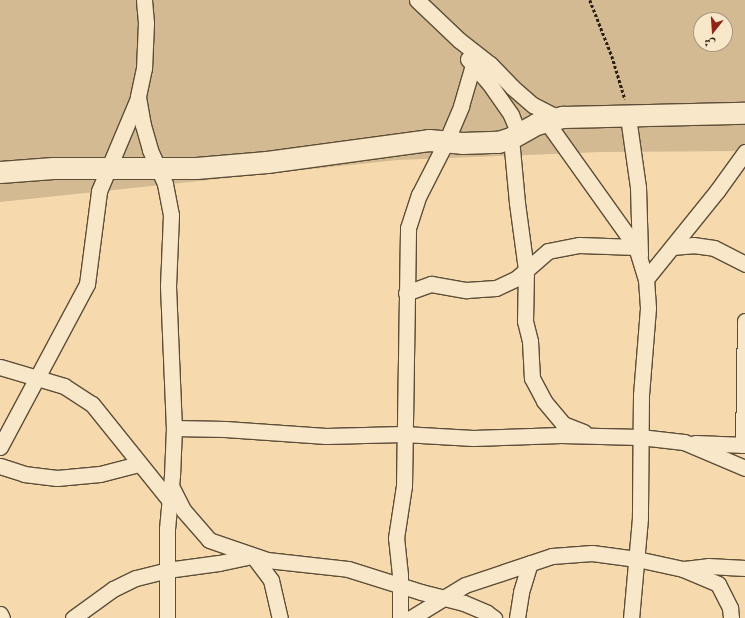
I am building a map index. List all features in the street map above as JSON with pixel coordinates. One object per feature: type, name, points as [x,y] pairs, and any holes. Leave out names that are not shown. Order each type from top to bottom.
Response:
[{"type":"main road","points":[[0,172],[53,168],[196,168],[267,162],[430,140],[486,144],[515,136],[536,124],[553,120],[745,113]]},
{"type":"street","points":[[0,447],[87,284],[99,191],[138,97],[144,68],[146,23],[144,0]]},
{"type":"street","points":[[417,0],[489,83],[511,115],[515,136],[517,203],[526,270],[525,320],[530,341],[532,378],[544,401],[564,424],[596,437]]},
{"type":"street","points":[[432,16],[459,40],[490,64],[512,87],[553,120],[636,247],[646,279],[648,308],[641,395],[640,518],[631,618]]},
{"type":"street","points":[[400,618],[400,584],[396,538],[404,486],[403,434],[408,228],[419,195],[446,142],[460,106],[473,65]]},
{"type":"street","points":[[138,97],[143,124],[156,167],[165,184],[171,215],[168,286],[174,428],[167,529],[167,618]]},
{"type":"street","points":[[628,117],[638,187],[640,262]]},
{"type":"street","points":[[646,279],[717,191],[745,152]]},
{"type":"street","points":[[406,293],[431,284],[466,290],[496,288],[517,278],[548,251],[579,245],[636,247]]},
{"type":"street","points":[[672,247],[693,246],[714,248],[745,264]]},
{"type":"street","points":[[174,428],[225,429],[326,436],[403,434],[472,438],[561,435],[640,437],[684,442],[744,445],[745,321]]},
{"type":"street","points":[[0,367],[38,377],[64,386],[92,404],[139,464],[170,494],[209,540],[267,560],[348,569],[400,584],[421,592],[464,603],[487,613],[494,618]]},
{"type":"street","points":[[684,442],[745,468]]},
{"type":"street","points":[[0,466],[24,474],[57,478],[100,474],[139,464]]},
{"type":"street","points":[[411,618],[465,585],[552,556],[592,553],[637,559],[683,569],[718,584],[730,608],[731,618]]},
{"type":"street","points":[[73,618],[114,589],[136,578],[167,570],[219,563],[253,556]]},
{"type":"street","points":[[253,556],[271,580],[280,618]]},
{"type":"street","points":[[517,618],[521,592],[530,563]]},
{"type":"street","points":[[683,569],[708,566],[745,568]]},
{"type":"street","points":[[0,614],[2,618]]},
{"type":"path","points":[[590,0],[624,91],[628,117]]},
{"type":"shaded area","points":[[0,0],[745,0],[745,151],[600,152],[397,160],[0,202]]}]
